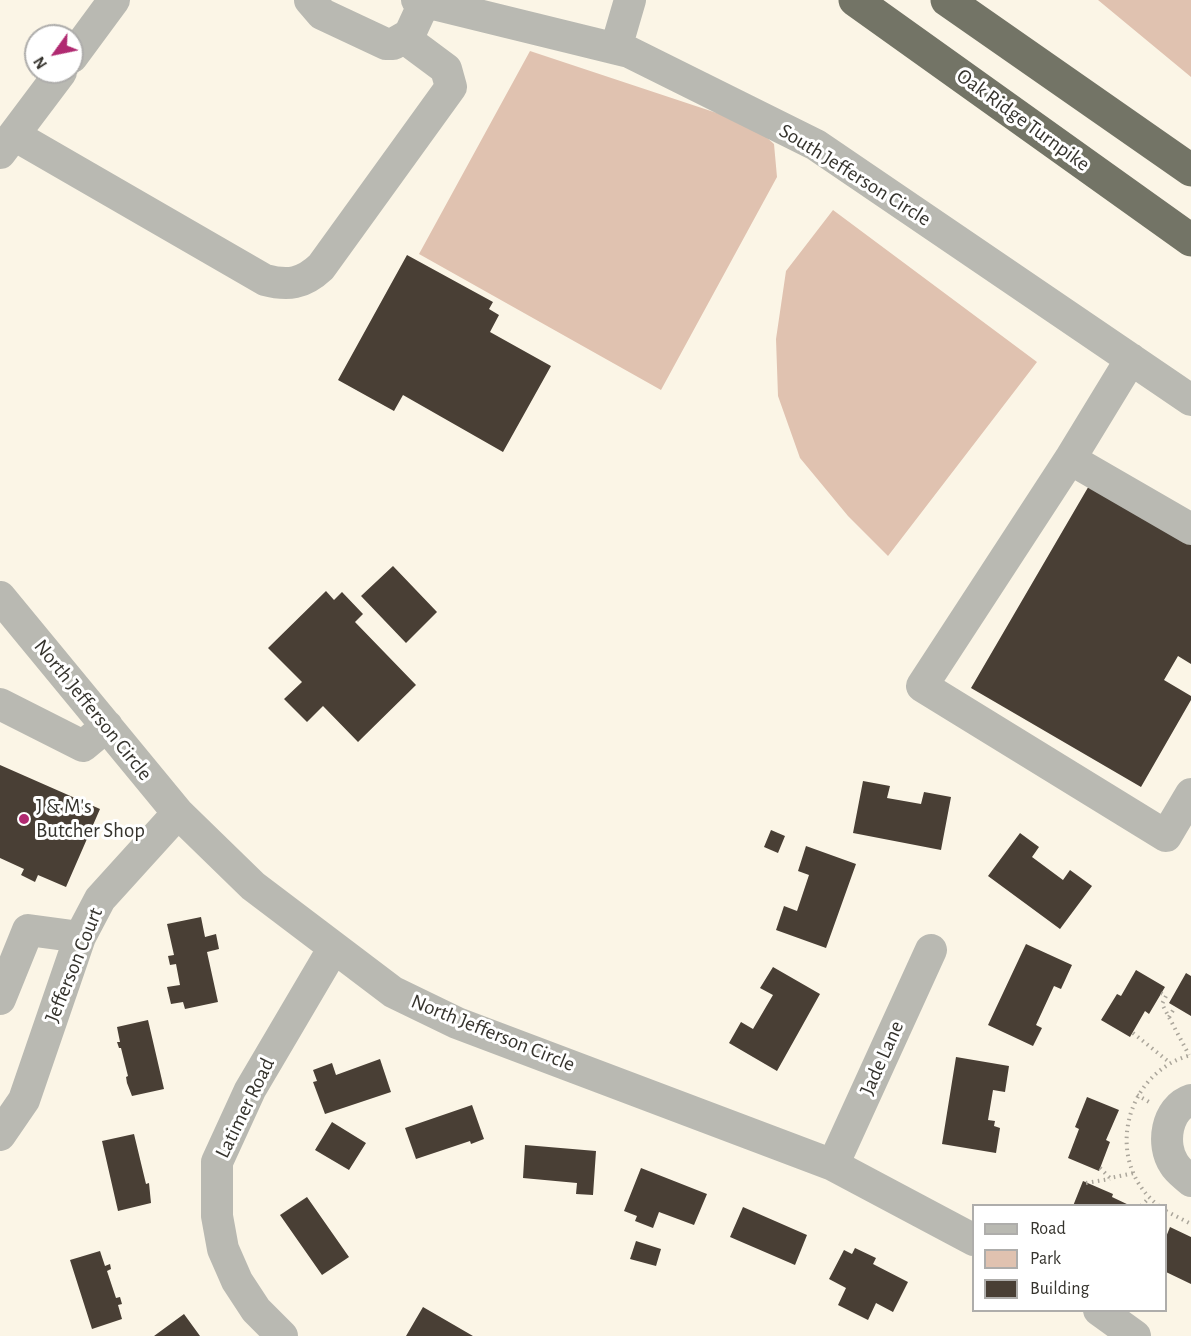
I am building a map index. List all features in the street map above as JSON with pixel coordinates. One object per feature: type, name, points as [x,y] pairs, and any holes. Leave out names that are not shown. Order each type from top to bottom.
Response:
[{"type":"highway","name":"Oak Ridge Turnpike","points":[[855,0],[1191,240]]},
{"type":"highway","points":[[947,0],[1191,170]]},
{"type":"street","points":[[84,41],[114,0]]},
{"type":"street","points":[[310,0],[322,14],[386,44],[407,36]]},
{"type":"street","points":[[616,48],[630,0]]},
{"type":"street","points":[[52,84],[7,144],[265,280],[281,284],[308,279],[321,267],[451,87],[446,69],[411,44],[407,36],[420,2]]},
{"type":"street","name":"South Jefferson Circle","points":[[420,2],[629,52],[816,145],[1191,400]]},
{"type":"street","points":[[1131,359],[1070,459],[922,686],[1166,836],[1191,794]]},
{"type":"street","points":[[1070,459],[1191,529]]},
{"type":"street","name":"North Jefferson Circle","points":[[0,597],[178,813],[253,886],[333,949],[393,992],[458,1023],[833,1165],[972,1239]]},
{"type":"street","points":[[0,704],[83,746],[107,726]]},
{"type":"street","name":"Jefferson Court","points":[[0,1135],[24,1100],[80,937],[100,898],[178,813]]},
{"type":"street","points":[[0,999],[28,930],[80,937]]},
{"type":"street","name":"Latimer Road","points":[[282,1336],[256,1310],[237,1281],[223,1249],[217,1216],[218,1162],[250,1090],[333,949]]},
{"type":"street","name":"Jade Lane","points":[[833,1165],[931,950]]},
{"type":"street","points":[[1191,1100],[1172,1115],[1166,1142],[1174,1164],[1191,1181]]},
{"type":"street","points":[[1100,1312],[1135,1336]]},
{"type":"path","points":[[1161,993],[1166,996],[1162,1004],[1189,1055]]},
{"type":"path","points":[[1169,1018],[1175,1007]]},
{"type":"path","points":[[1133,1033],[1169,1062]]},
{"type":"path","points":[[1100,1168],[1110,1178]]},
{"type":"path","points":[[1086,1183],[1134,1173]]},
{"type":"path","points":[[1143,1204],[1149,1198]]},
{"type":"path","points":[[1167,1212],[1191,1224]]},
{"type":"green space","points":[[1098,0],[1191,0],[1191,77]]},
{"type":"green space","points":[[530,51],[753,125],[774,144],[777,177],[661,390],[419,254]]},
{"type":"green space","points":[[833,210],[1037,362],[888,556],[848,516],[800,458],[778,396],[776,339],[786,271]]},
{"type":"building","points":[[407,255],[493,302],[489,309],[499,315],[490,332],[551,366],[503,452],[403,395],[394,411],[338,380]]},
{"type":"building","points":[[1090,484],[1191,543],[1191,664],[1178,656],[1164,680],[1191,696],[1191,700],[1141,787],[971,688]]},
{"type":"building","points":[[393,566],[437,612],[406,643],[361,596]]},
{"type":"building","points":[[326,591],[334,600],[342,592],[363,614],[355,622],[416,685],[358,742],[323,706],[307,722],[284,699],[302,682],[268,648]]},
{"type":"building","points":[[0,765],[100,809],[66,887],[38,875],[35,882],[21,875],[24,869],[0,858]]},
{"type":"building","points":[[863,781],[890,786],[887,798],[921,804],[924,792],[951,797],[941,850],[853,833]]},
{"type":"building","points":[[771,830],[785,836],[778,853],[764,847]]},
{"type":"building","points":[[1020,833],[1039,847],[1032,857],[1063,880],[1070,870],[1092,886],[1060,929],[988,876]]},
{"type":"building","points":[[806,846],[856,864],[826,948],[776,930],[784,906],[797,911],[809,875],[798,871]]},
{"type":"building","points":[[201,917],[205,937],[216,934],[219,949],[207,952],[218,1002],[185,1009],[183,1002],[171,1004],[167,987],[180,985],[176,964],[170,965],[168,956],[174,955],[167,924]]},
{"type":"building","points":[[1026,944],[1072,965],[1061,989],[1054,986],[1036,1025],[1042,1028],[1033,1046],[988,1025]]},
{"type":"building","points":[[773,967],[820,994],[777,1071],[729,1043],[741,1022],[753,1029],[773,995],[760,988]]},
{"type":"building","points":[[1136,970],[1165,987],[1149,1014],[1145,1011],[1130,1037],[1101,1020],[1117,994],[1121,996]]},
{"type":"building","points":[[1186,973],[1191,976],[1191,1016],[1169,1003]]},
{"type":"building","points":[[148,1020],[164,1089],[132,1096],[127,1083],[126,1077],[128,1076],[121,1048],[117,1042],[120,1042],[117,1027]]},
{"type":"building","points":[[956,1057],[1009,1066],[1005,1092],[993,1090],[988,1120],[995,1121],[994,1126],[1000,1128],[996,1153],[942,1144]]},
{"type":"building","points":[[380,1059],[391,1092],[325,1114],[313,1082],[317,1081],[313,1070],[332,1063],[336,1075]]},
{"type":"building","points":[[1087,1097],[1119,1110],[1106,1140],[1110,1142],[1099,1171],[1068,1158],[1079,1129],[1075,1127]]},
{"type":"building","points":[[472,1105],[484,1139],[471,1144],[470,1141],[416,1159],[405,1128]]},
{"type":"building","points":[[332,1122],[366,1143],[349,1170],[315,1150]]},
{"type":"building","points":[[134,1134],[146,1184],[149,1183],[151,1203],[118,1211],[102,1141]]},
{"type":"building","points":[[525,1145],[596,1151],[593,1195],[576,1194],[577,1183],[523,1178]]},
{"type":"building","points":[[641,1168],[707,1194],[694,1225],[659,1212],[653,1228],[635,1221],[637,1216],[624,1211]]},
{"type":"building","points":[[1083,1181],[1113,1194],[1112,1197],[1127,1204],[1074,1204]]},
{"type":"building","points":[[307,1197],[349,1257],[322,1275],[280,1215]]},
{"type":"building","points":[[743,1207],[807,1235],[795,1265],[730,1237]]},
{"type":"building","points":[[1170,1227],[1191,1237],[1191,1284],[1167,1272],[1167,1234]]},
{"type":"building","points":[[636,1241],[661,1249],[656,1266],[630,1259]]},
{"type":"building","points":[[855,1248],[876,1258],[873,1264],[908,1282],[893,1312],[876,1303],[868,1320],[838,1305],[846,1288],[829,1279],[844,1250],[852,1254]]},
{"type":"building","points":[[100,1251],[105,1266],[110,1264],[111,1269],[107,1271],[116,1298],[120,1297],[122,1304],[118,1305],[122,1319],[92,1329],[70,1260]]},
{"type":"building","points":[[423,1307],[473,1336],[406,1336]]},
{"type":"building","points":[[184,1314],[200,1336],[154,1336]]},
{"type":"place","name":"J & M's Butcher Shop","points":[[24,819]]}]
